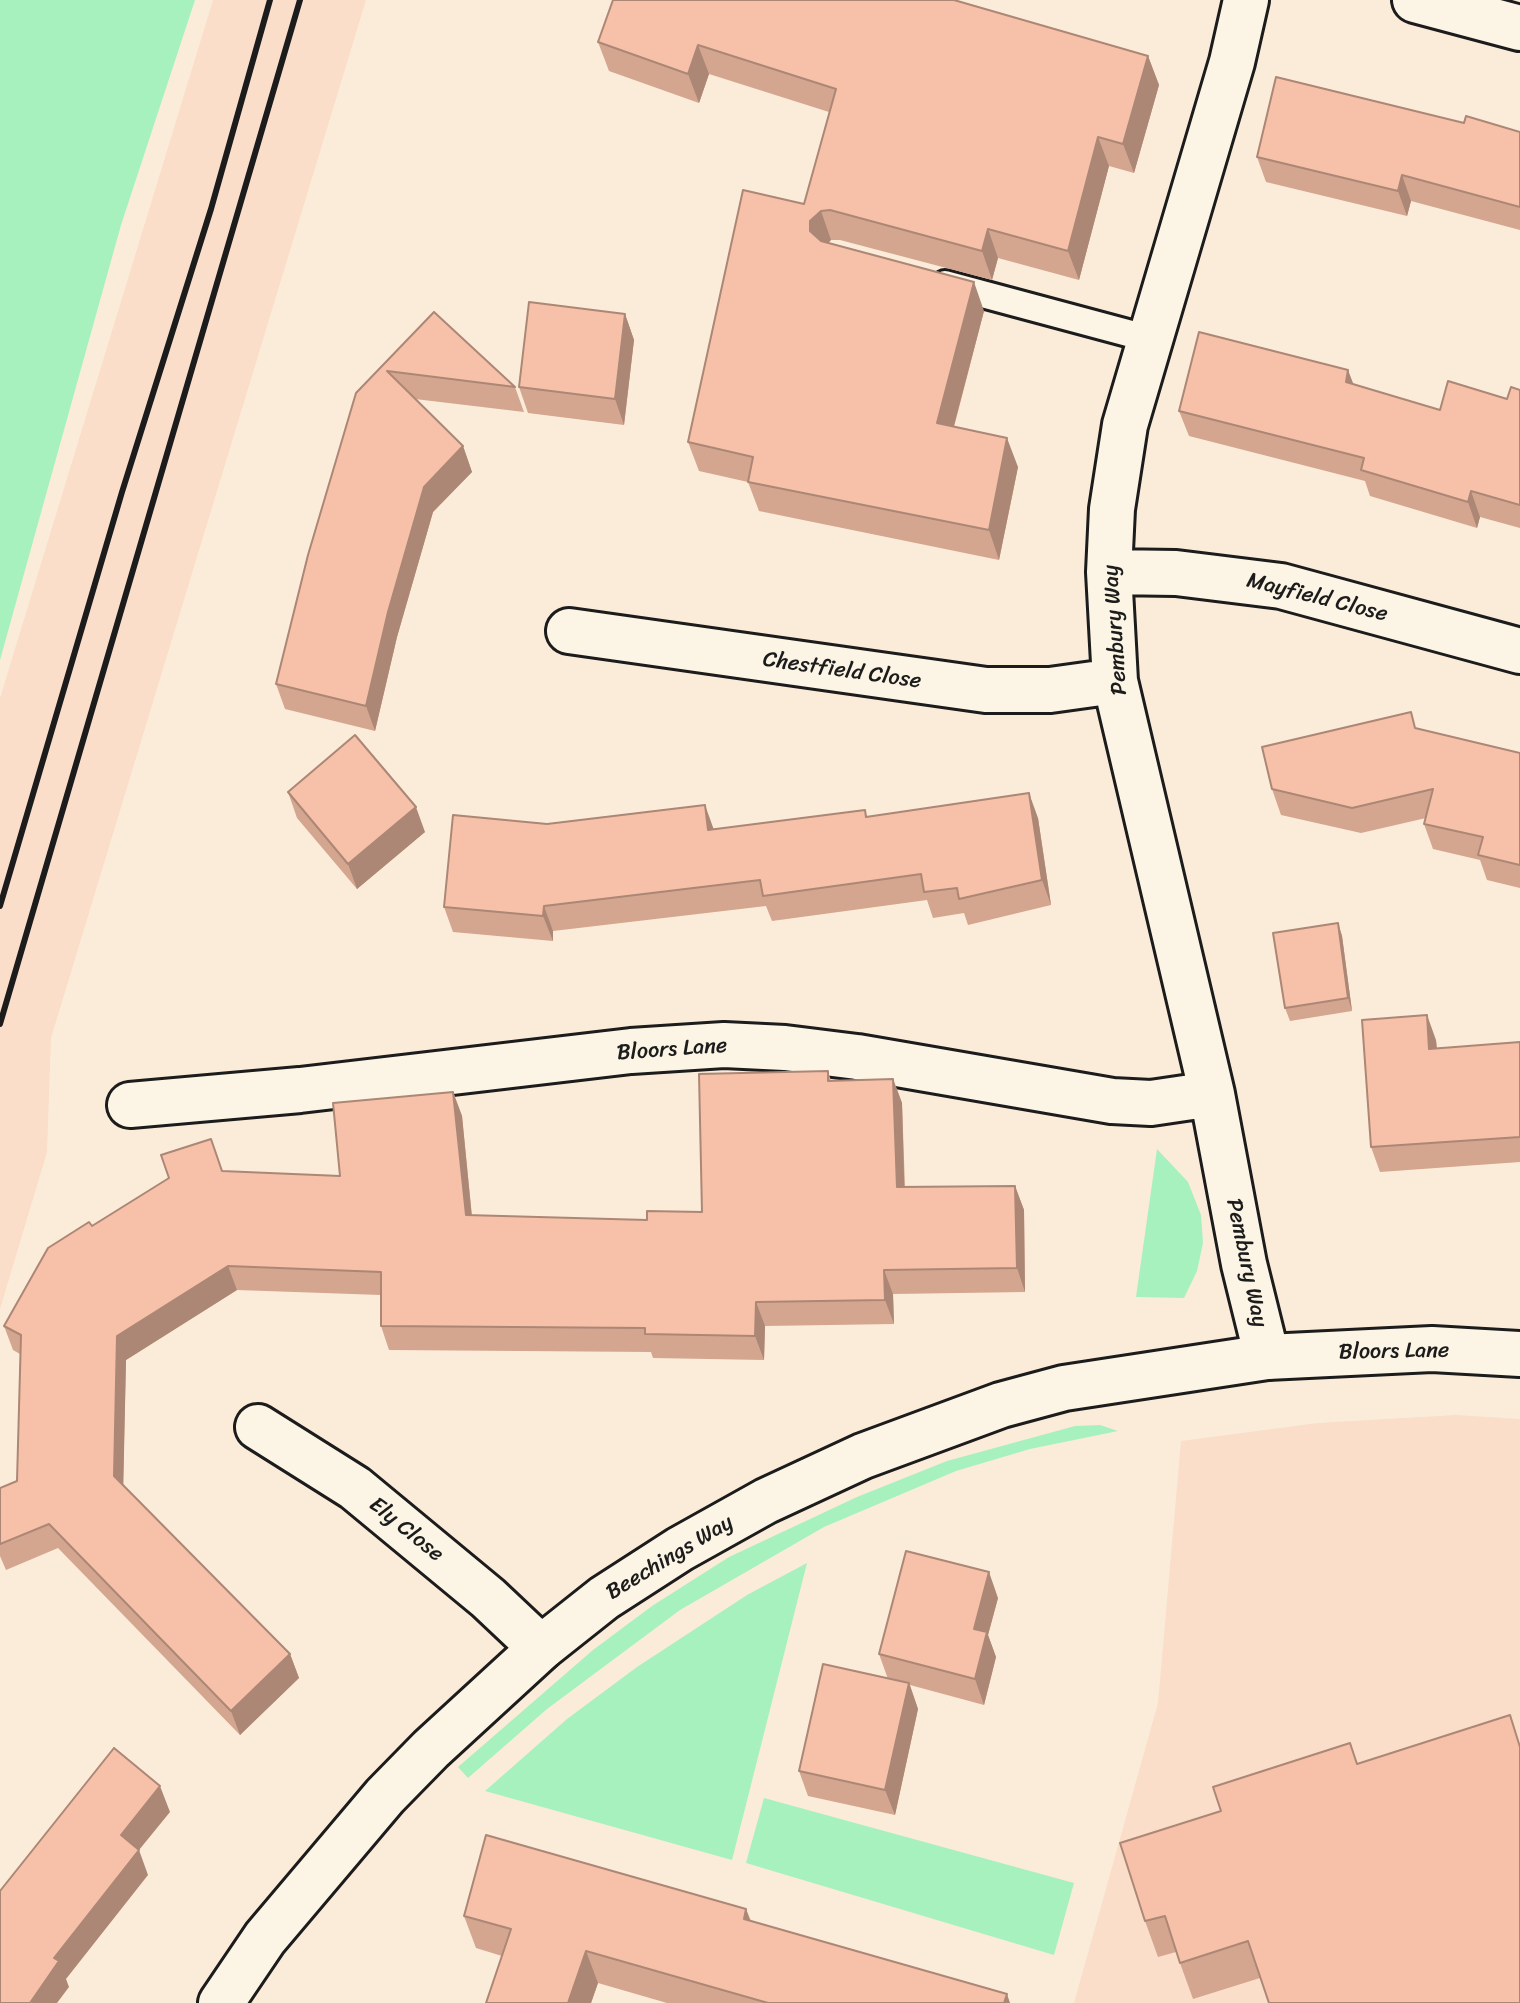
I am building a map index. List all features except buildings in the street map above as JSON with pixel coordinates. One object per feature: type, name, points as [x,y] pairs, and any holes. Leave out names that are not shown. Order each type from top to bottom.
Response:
[{"type":"street","name":"Pembury Way","points":[[1246,0],[1232,62],[1125,425],[1112,509],[1109,572],[1115,681],[1212,1094],[1244,1264],[1267,1357]]},
{"type":"street","points":[[1415,0],[1520,28]]},
{"type":"street","name":"Mayfield Close","points":[[1109,572],[1192,575],[1281,586],[1520,651]]},
{"type":"street","name":"Chestfield Close","points":[[569,631],[986,690],[1050,690],[1115,681]]},
{"type":"street","name":"Bloors Lane","points":[[130,1105],[300,1090],[631,1051],[724,1045],[857,1057],[1112,1101],[1151,1103],[1212,1094]]},
{"type":"street","name":"Bloors Lane","points":[[1267,1357],[1432,1349],[1520,1354]]},
{"type":"street","name":"Beechings Way","points":[[221,2003],[265,1938],[385,1796],[541,1648],[604,1598],[680,1549],[766,1501],[863,1456],[1001,1405],[1064,1388],[1267,1357]]},
{"type":"street","name":"Ely Close","points":[[258,1427],[355,1488],[488,1598],[541,1648]]},
{"type":"lane","points":[[926,279],[1150,339]]},
{"type":"shaded area","points":[[213,0],[366,0],[51,1038],[47,1152],[0,1309],[0,698]]},
{"type":"shaded area","points":[[1456,1415],[1520,1419],[1520,2003],[1074,2003],[1158,1703],[1181,1441],[1318,1423]]},
{"type":"green space","points":[[0,0],[195,0],[121,225],[0,660]]},
{"type":"green space","points":[[1157,1149],[1188,1182],[1201,1215],[1203,1243],[1197,1271],[1184,1298],[1136,1297]]},
{"type":"green space","points":[[1100,1425],[1118,1431],[1030,1449],[956,1471],[824,1527],[680,1610],[547,1709],[468,1778],[458,1767],[593,1650],[652,1606],[729,1557],[857,1497],[947,1461],[1075,1426]]},
{"type":"green space","points":[[807,1563],[732,1860],[485,1791],[567,1719],[637,1667],[747,1595]]},
{"type":"green space","points":[[764,1798],[1074,1883],[1054,1955],[746,1863]]},
{"type":"railway","points":[[0,906],[122,492],[211,209],[270,0]]},
{"type":"railway","points":[[0,1024],[300,0]]}]
